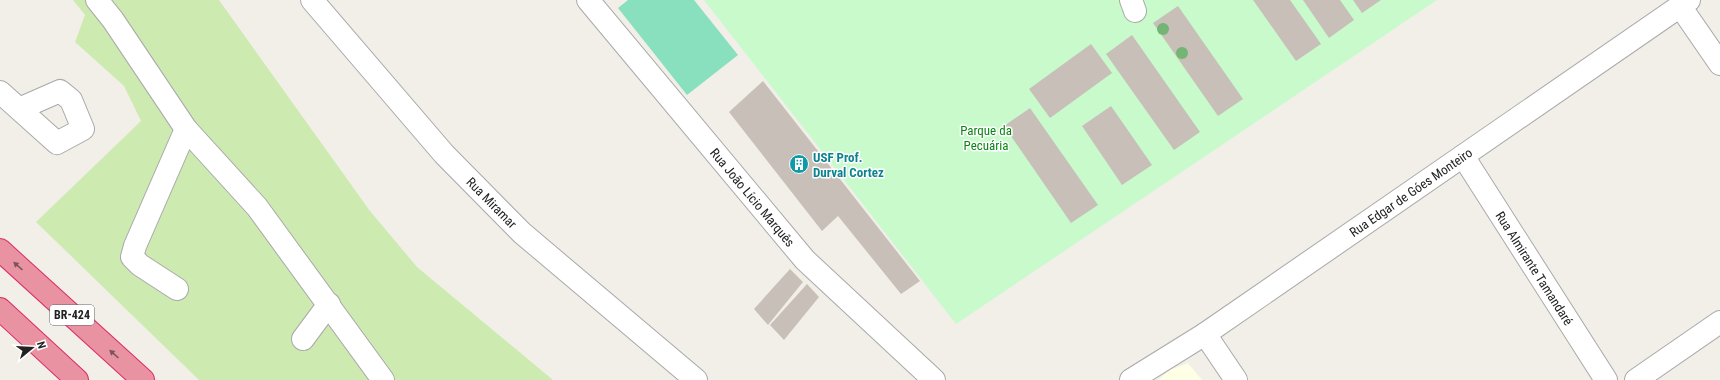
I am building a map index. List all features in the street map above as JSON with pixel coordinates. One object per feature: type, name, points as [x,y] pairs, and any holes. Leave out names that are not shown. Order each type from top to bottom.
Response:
[{"type":"highway","name":"BR-424","points":[[0,250],[143,380]]},
{"type":"highway","points":[[0,309],[76,380]]},
{"type":"street","points":[[97,0],[113,20],[186,129],[257,207],[383,380]]},
{"type":"street","name":"Rua Miramar","points":[[312,0],[444,154],[522,233],[696,380]]},
{"type":"street","name":"Rua João Lício Marquês","points":[[588,0],[804,260],[934,380]]},
{"type":"street","points":[[1684,3],[1720,64]]},
{"type":"street","name":"Rua Edgar de Góes Monteiro","points":[[1131,380],[1205,334],[1684,3]]},
{"type":"street","points":[[0,92],[19,109]]},
{"type":"street","points":[[177,289],[140,265],[132,257],[135,246],[186,129]]},
{"type":"street","name":"Rua Almirante Tamandaré","points":[[1463,156],[1606,380]]},
{"type":"street","points":[[303,339],[329,304]]},
{"type":"street","points":[[1636,380],[1720,322]]},
{"type":"street","points":[[1205,334],[1236,380]]},
{"type":"shaded area","points":[[1188,363],[1202,380],[1158,380],[1170,370]]},
{"type":"green space","points":[[73,0],[219,0],[370,211],[417,267],[553,380],[199,380],[36,222],[141,121],[124,86],[75,42],[85,15]]},
{"type":"green space","points":[[628,0],[694,0],[738,55],[687,95],[618,8]]},
{"type":"green space","name":"Parque da Pecuária","points":[[704,0],[1437,0],[956,324]]},
{"type":"building","points":[[1253,0],[1290,0],[1321,44],[1296,61]]},
{"type":"building","points":[[1303,0],[1340,0],[1354,20],[1329,38]]},
{"type":"building","points":[[1353,0],[1381,0],[1362,13]]},
{"type":"building","points":[[1178,6],[1243,99],[1218,116],[1153,23]]},
{"type":"building","points":[[1132,35],[1200,132],[1174,150],[1106,54]]},
{"type":"building","points":[[1091,44],[1112,73],[1050,118],[1029,89]]},
{"type":"building","name":"USF Prof. Durval Cortez","points":[[763,81],[920,281],[901,294],[838,216],[822,231],[729,112]]},
{"type":"building","points":[[1111,106],[1152,165],[1122,185],[1082,126]]},
{"type":"building","points":[[1030,108],[1098,205],[1071,223],[1004,126]]},
{"type":"building","points":[[790,269],[803,282],[768,325],[754,309]]},
{"type":"building","points":[[807,284],[819,297],[784,340],[770,325]]},
{"type":"place","name":"USF Prof. Durval Cortez","points":[[799,164]]}]
